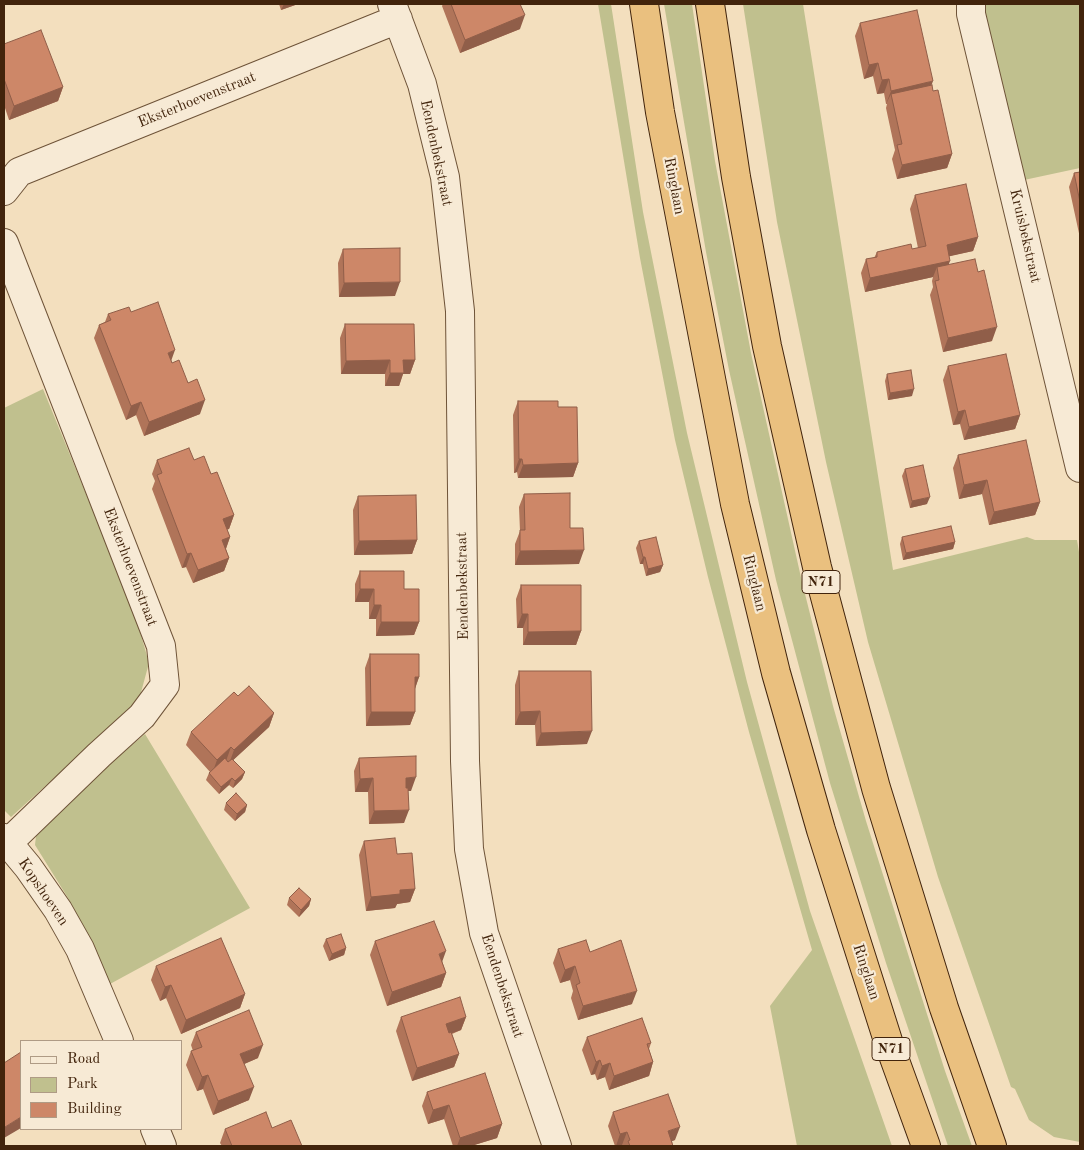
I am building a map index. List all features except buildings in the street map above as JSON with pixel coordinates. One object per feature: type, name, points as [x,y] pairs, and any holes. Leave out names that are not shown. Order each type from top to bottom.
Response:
[{"type":"highway","name":"Ringlaan","points":[[644,4],[660,112],[737,513],[776,672],[821,830],[889,1044],[926,1146]]},
{"type":"highway","name":"N71","points":[[710,4],[736,177],[767,346],[817,568],[879,798],[944,1008],[992,1146]]},
{"type":"street","name":"Kruisbekstraat","points":[[971,4],[974,24],[1080,468]]},
{"type":"street","name":"Eksterhoevenstraat","points":[[4,191],[19,172],[395,12]]},
{"type":"street","name":"Eendenbekstraat","points":[[395,12],[422,84],[445,177],[460,311],[465,761],[469,849],[484,933],[557,1146]]},
{"type":"street","name":"Eksterhoevenstraat","points":[[4,243],[161,646],[165,685],[142,716],[6,840]]},
{"type":"street","name":"Kopshoeven","points":[[6,840],[53,903],[80,949],[119,1040]]},
{"type":"street","points":[[155,1130],[162,1146]]},
{"type":"green space","points":[[598,4],[611,4],[643,212],[687,433],[747,682],[810,911],[892,1146],[797,1146],[770,1006],[812,950],[749,732],[708,577],[675,440],[640,258]]},
{"type":"green space","points":[[664,4],[692,4],[715,161],[751,353],[802,582],[833,706],[866,821],[945,1071],[972,1146],[948,1146],[886,963],[830,783],[776,580],[729,370],[706,252]]},
{"type":"green space","points":[[743,4],[803,4],[893,570],[1027,537],[1035,540],[1077,540],[1080,558],[1080,1142],[1054,1137],[1029,1120],[1015,1089],[1011,1087],[938,877],[868,642],[826,462],[777,222]]},
{"type":"green space","points":[[983,4],[1080,4],[1080,168],[1024,180]]},
{"type":"green space","points":[[43,389],[123,584],[149,663],[140,696],[125,714],[11,817],[4,810],[4,408]]},
{"type":"green space","points":[[145,734],[250,908],[110,984],[91,941],[68,898],[35,845],[37,827],[52,812]]}]
